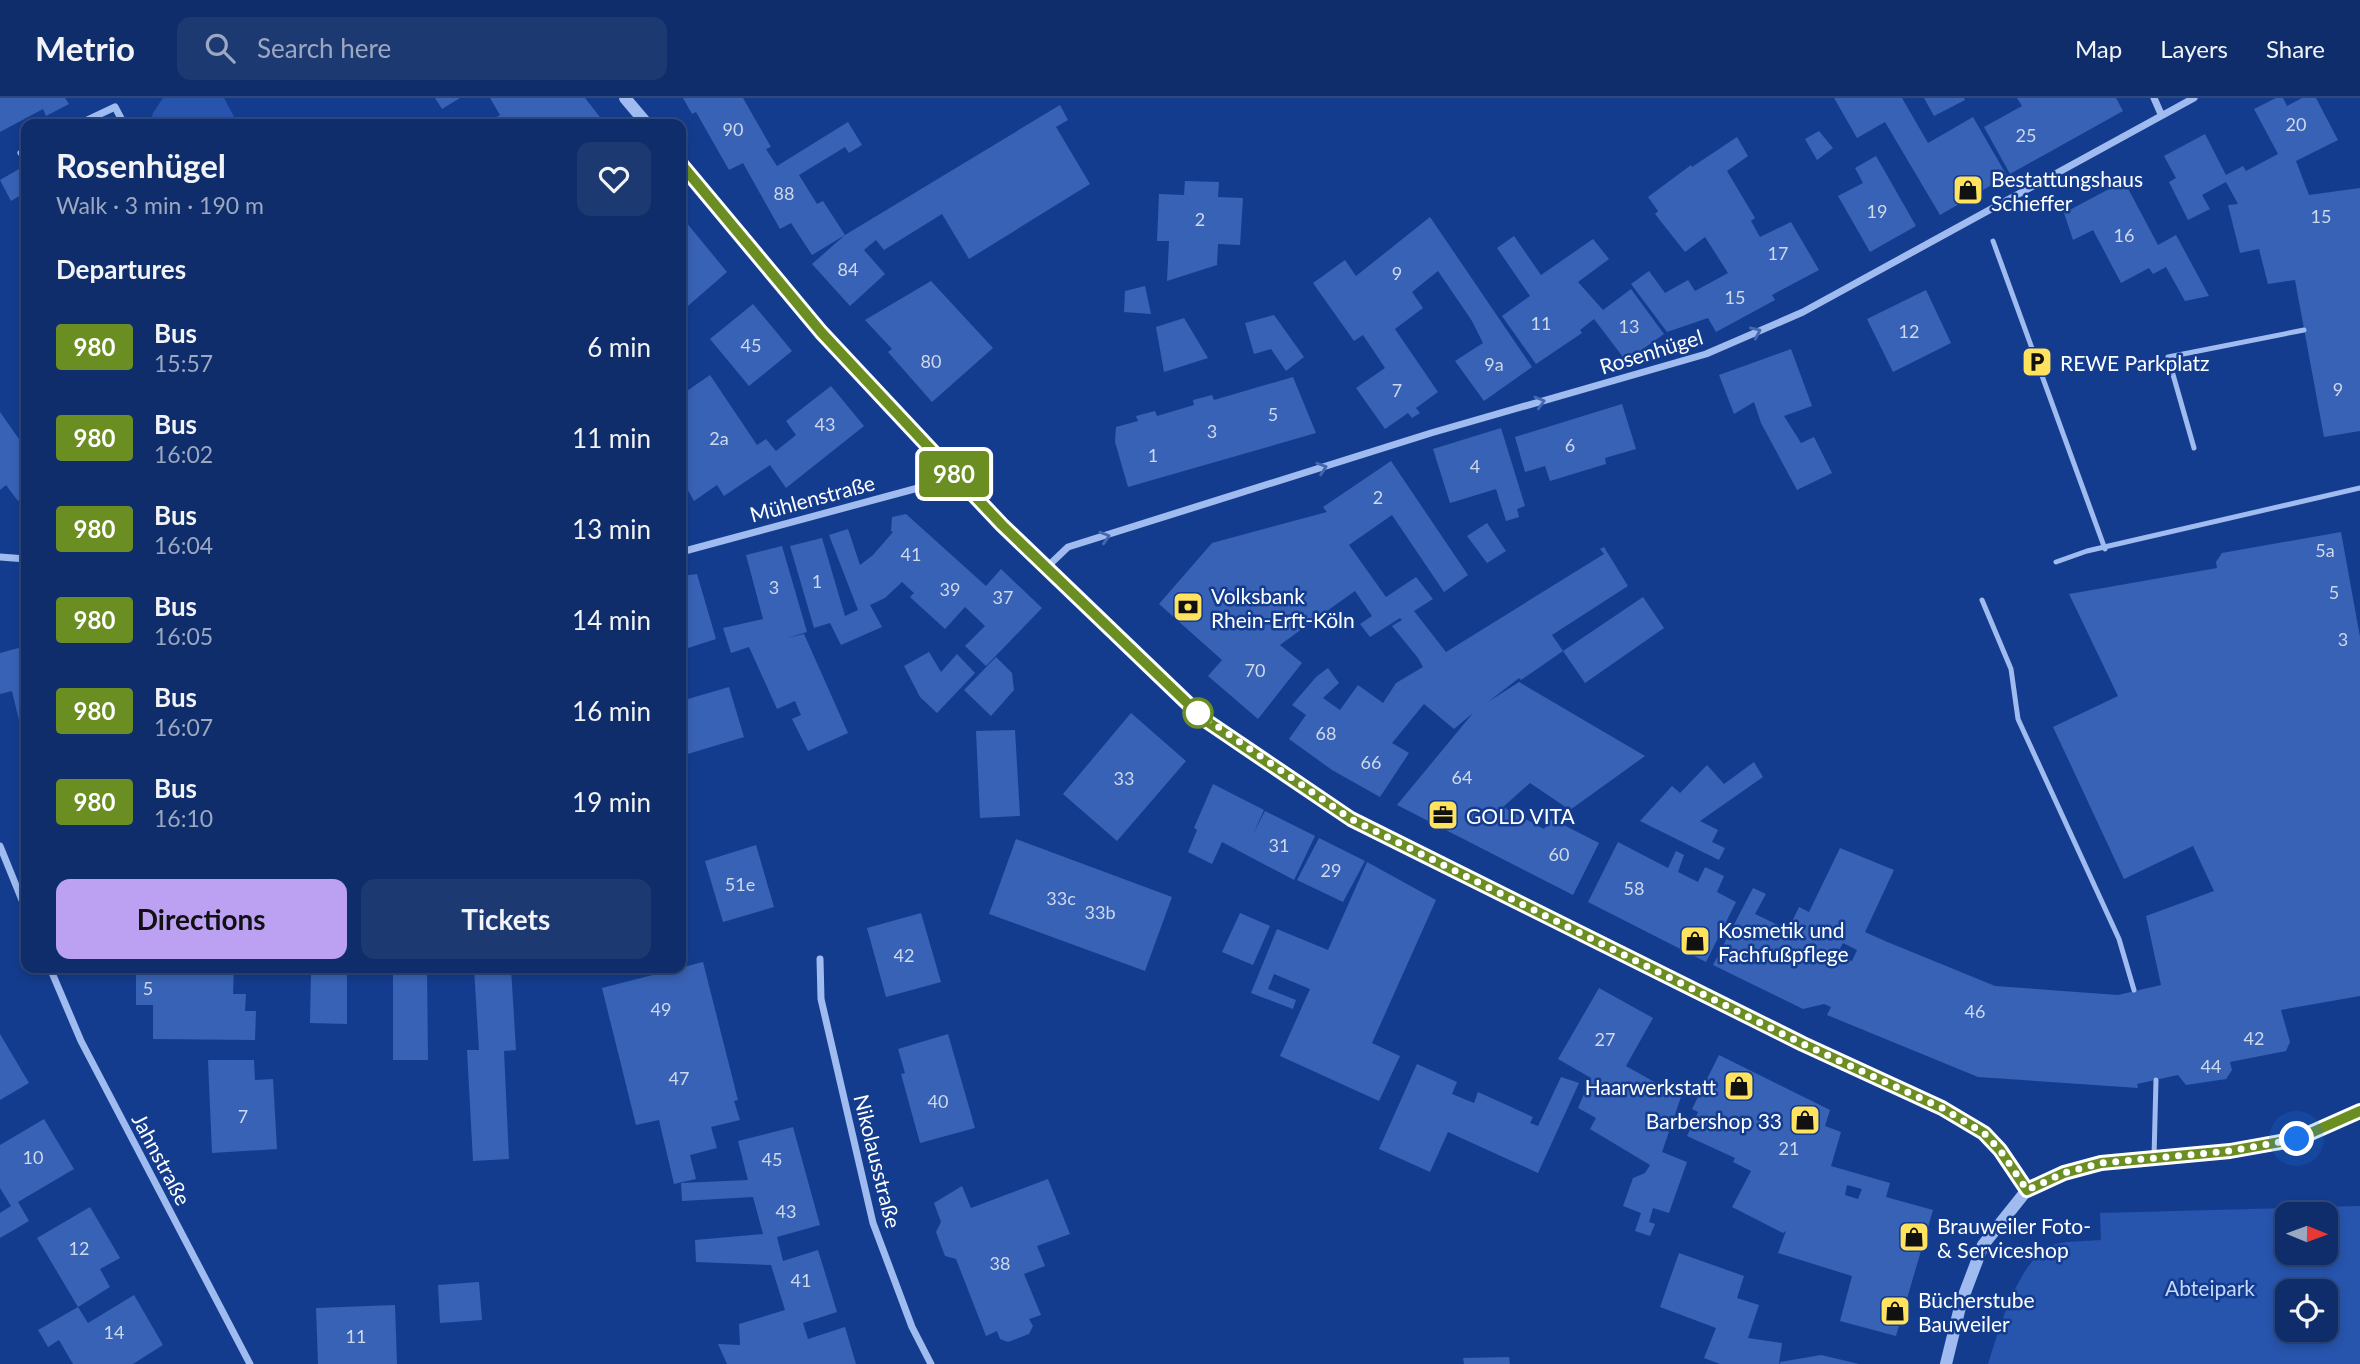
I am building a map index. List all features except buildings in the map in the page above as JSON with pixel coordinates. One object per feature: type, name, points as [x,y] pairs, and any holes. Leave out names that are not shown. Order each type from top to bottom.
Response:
[{"type":"street","points":[[625,98],[643,119]]},
{"type":"street","points":[[2154,98],[2161,114]]},
{"type":"street","name":"Rosenhügel","points":[[1047,568],[1068,548],[1431,433],[1706,354],[1803,312],[2194,98]]},
{"type":"street","points":[[90,119],[115,107],[121,119]]},
{"type":"street","points":[[686,170],[821,332],[946,466],[1002,525],[1205,720],[1351,819],[1803,1044],[1942,1108],[1984,1133],[2000,1150],[2027,1190]]},
{"type":"street","name":"Mühlenstraße","points":[[686,551],[918,488],[946,466]]},
{"type":"street","points":[[0,557],[21,559]]},
{"type":"street","points":[[0,846],[21,897]]},
{"type":"street","name":"Nikolausstraße","points":[[820,959],[821,999],[873,1223],[912,1327],[931,1364]]},
{"type":"street","name":"Jahnstraße","points":[[52,973],[81,1041],[250,1364]]},
{"type":"street","points":[[1946,1364],[1961,1303],[1983,1245],[2027,1190],[2064,1173],[2101,1163],[2230,1151],[2297,1139],[2360,1111]]},
{"type":"lane","points":[[1993,241],[2105,549]]},
{"type":"lane","points":[[2194,448],[2168,357],[2304,330]]},
{"type":"lane","points":[[2056,562],[2087,551],[2360,488]]},
{"type":"lane","points":[[1982,600],[2011,669],[2018,719],[2119,939],[2134,990]]},
{"type":"lane","points":[[2154,1159],[2156,1080]]},
{"type":"green space","points":[[163,98],[224,98],[235,119],[151,119]]},
{"type":"green space","name":"Abteipark","points":[[2360,1206],[2360,1364],[1988,1364],[2011,1298],[2029,1265],[2040,1253],[2053,1245],[2101,1240],[2100,1213],[2275,1208],[2275,1265],[2338,1265],[2338,1207]]},
{"type":"bus line","name":"980","points":[[686,170],[821,332],[1002,525],[1205,720],[1351,819],[1803,1044],[1942,1108],[1984,1133],[2000,1150],[2027,1190],[2064,1173],[2101,1163],[2230,1151],[2297,1139],[2360,1111]]},
{"type":"place","name":"Bestattungshaus Schieffer","points":[[1968,190]]},
{"type":"place","name":"REWE Parkplatz","points":[[2037,362]]},
{"type":"place","name":"Volksbank Rhein-Erft-Köln","points":[[1188,607]]},
{"type":"place","name":"GOLD VITA","points":[[1443,815]]},
{"type":"place","name":"Kosmetik und Fachfußpflege","points":[[1695,941]]},
{"type":"place","name":"Haarwerkstatt","points":[[1739,1086]]},
{"type":"place","name":"Barbershop 33","points":[[1805,1120]]},
{"type":"place","name":"Brauweiler Foto- & Serviceshop","points":[[1914,1237]]},
{"type":"place","name":"Bücherstube Bauweiler","points":[[1895,1311]]},
{"type":"route","points":[[1198,713],[1351,819],[1803,1044],[1942,1108],[1984,1133],[2000,1150],[2027,1190],[2064,1173],[2101,1163],[2230,1151],[2297,1139]]}]
